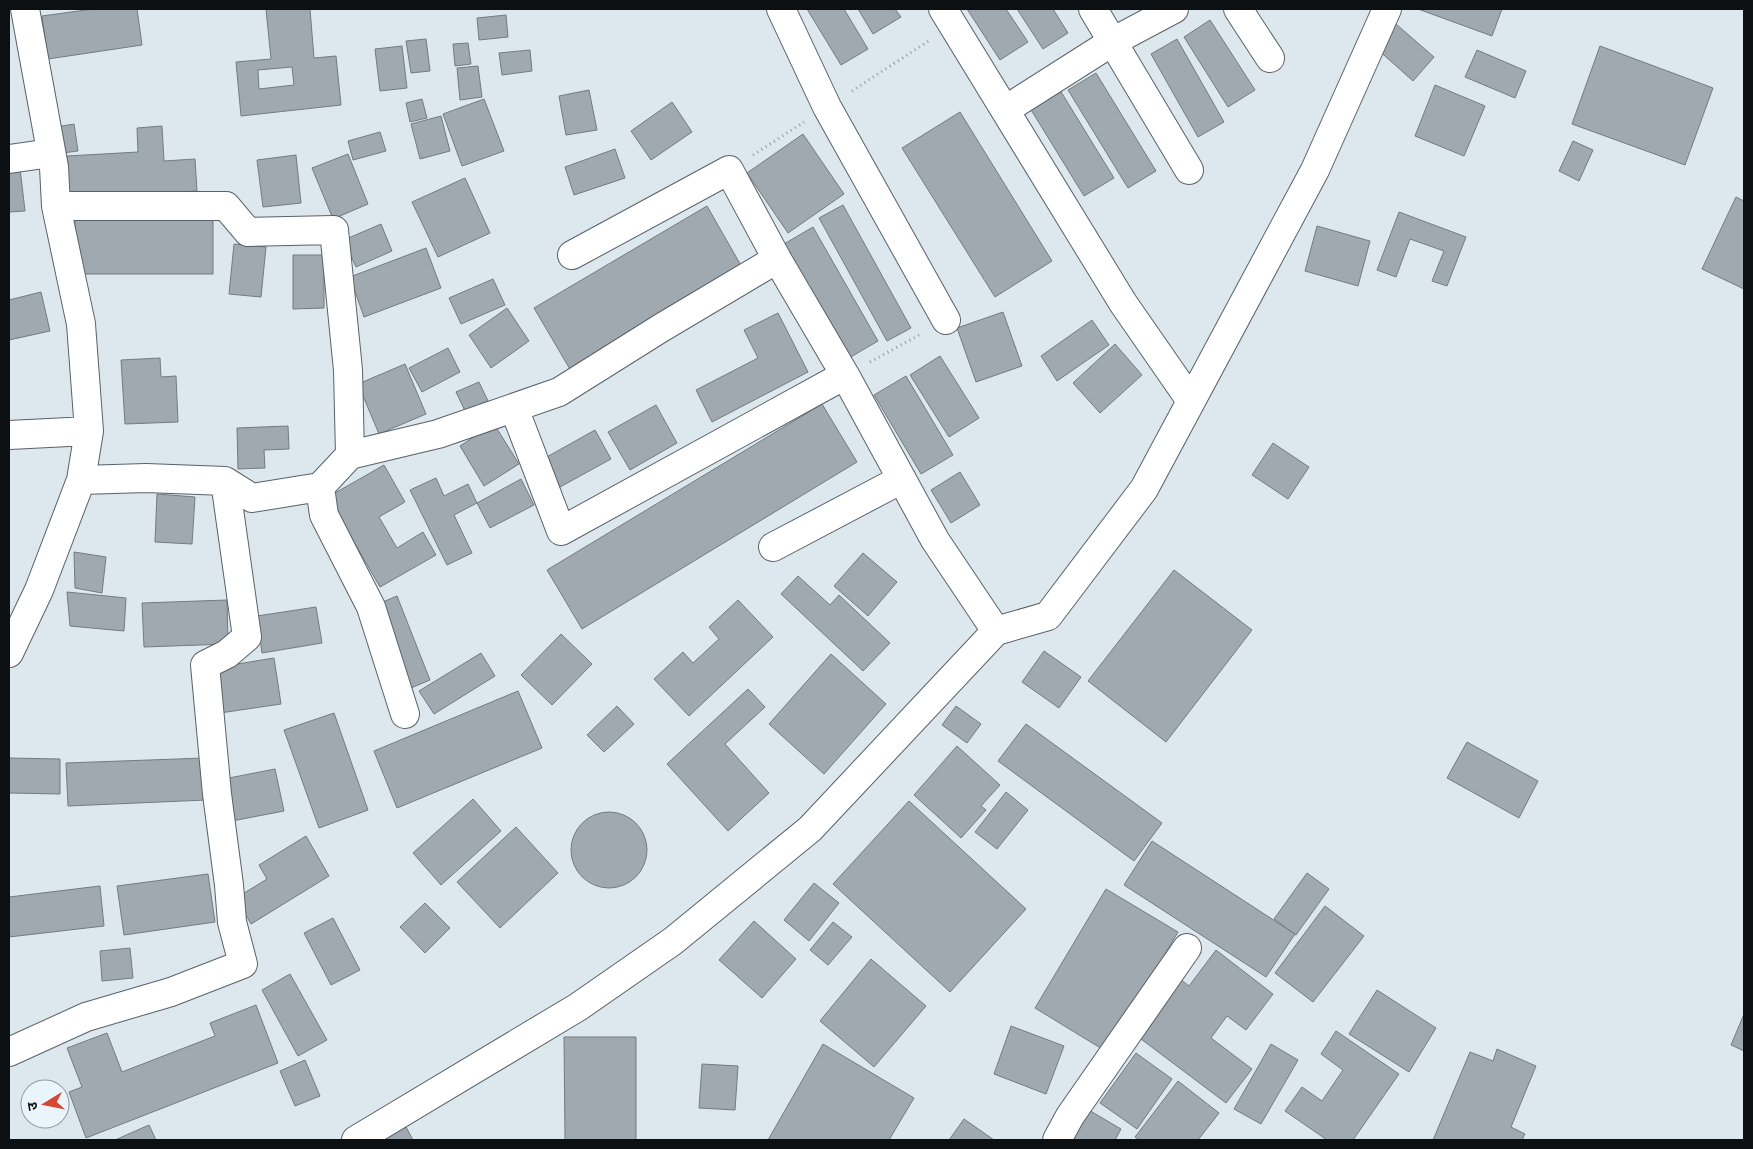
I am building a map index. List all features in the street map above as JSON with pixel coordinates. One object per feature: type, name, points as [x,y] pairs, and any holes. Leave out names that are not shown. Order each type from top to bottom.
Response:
[{"type":"street","points":[[9,653],[39,590],[81,480],[89,431],[82,324],[56,206],[51,154],[24,9]]},
{"type":"street","points":[[781,9],[827,107],[946,320]]},
{"type":"street","points":[[943,9],[1123,303],[1191,401]]},
{"type":"street","points":[[1093,9],[1189,170]]},
{"type":"street","points":[[1005,110],[1112,42],[1174,9]]},
{"type":"street","points":[[1238,9],[1270,58]]},
{"type":"street","points":[[356,1140],[578,1007],[673,941],[810,829],[996,631],[1048,616],[1144,489],[1315,170],[1387,9]]},
{"type":"street","points":[[9,159],[51,154]]},
{"type":"street","points":[[572,255],[729,170],[935,540],[996,631]]},
{"type":"street","points":[[56,206],[226,206],[248,232],[334,230],[348,370],[350,455]]},
{"type":"street","points":[[81,480],[146,478],[225,481],[252,498],[320,487],[350,455],[438,434],[559,392],[661,328],[777,259]]},
{"type":"street","points":[[514,408],[560,531],[845,376]]},
{"type":"street","points":[[9,435],[89,431]]},
{"type":"street","points":[[773,547],[902,479]]},
{"type":"street","points":[[9,1052],[86,1017],[171,992],[243,964],[232,922],[217,794],[205,665],[227,654],[247,637],[225,481]]},
{"type":"street","points":[[320,487],[324,515],[371,607],[405,714]]},
{"type":"street","points":[[1057,1140],[1070,1116],[1187,948]]},
{"type":"path","points":[[845,376],[946,320]]},
{"type":"building","points":[[93,9],[137,9],[142,45],[48,59],[42,16]]},
{"type":"building","points":[[266,9],[310,9],[314,58],[336,56],[341,105],[241,116],[236,62],[271,59]],"holes":[[[292,67],[294,85],[259,89],[258,70]]]},
{"type":"building","points":[[807,9],[844,9],[868,49],[841,65]]},
{"type":"building","points":[[858,9],[895,9],[901,17],[873,34]]},
{"type":"building","points":[[967,9],[1006,9],[1028,42],[1000,60]]},
{"type":"building","points":[[1017,9],[1053,9],[1068,33],[1043,49]]},
{"type":"building","points":[[1418,9],[1502,9],[1492,36]]},
{"type":"building","points":[[506,15],[508,37],[479,40],[477,18]]},
{"type":"building","points":[[1210,20],[1255,90],[1228,107],[1184,37]]},
{"type":"building","points":[[1396,24],[1434,57],[1413,81],[1376,48]]},
{"type":"building","points":[[426,39],[430,71],[411,73],[406,41]]},
{"type":"building","points":[[1177,39],[1224,122],[1198,137],[1151,54]]},
{"type":"building","points":[[468,43],[471,64],[455,66],[453,44]]},
{"type":"building","points":[[402,46],[407,88],[380,91],[375,49]]},
{"type":"building","points":[[1600,46],[1713,88],[1685,165],[1572,124]]},
{"type":"building","points":[[530,50],[532,71],[502,75],[499,53]]},
{"type":"building","points":[[1477,50],[1526,71],[1515,98],[1465,77]]},
{"type":"building","points":[[478,66],[482,97],[460,100],[457,68]]},
{"type":"building","points":[[1096,73],[1156,171],[1128,188],[1068,90]]},
{"type":"building","points":[[1055,82],[1114,178],[1084,196],[1025,100]]},
{"type":"building","points":[[1435,85],[1485,106],[1464,156],[1415,136]]},
{"type":"building","points":[[589,90],[597,130],[566,135],[559,96]]},
{"type":"building","points":[[422,99],[427,118],[410,122],[406,103]]},
{"type":"building","points":[[484,99],[504,151],[462,166],[443,114]]},
{"type":"building","points":[[672,102],[692,132],[651,160],[631,131]]},
{"type":"building","points":[[960,112],[1052,261],[995,297],[902,148]]},
{"type":"building","points":[[441,116],[450,151],[420,159],[411,124]]},
{"type":"building","points":[[74,124],[78,151],[54,154],[50,128]]},
{"type":"building","points":[[162,126],[164,161],[195,159],[197,191],[69,198],[67,156],[138,152],[137,128]]},
{"type":"building","points":[[380,132],[386,151],[353,160],[348,141]]},
{"type":"building","points":[[803,134],[844,194],[788,233],[747,173]]},
{"type":"building","points":[[1573,141],[1593,150],[1579,181],[1559,171]]},
{"type":"building","points":[[615,149],[625,178],[574,195],[565,167]]},
{"type":"building","points":[[348,154],[368,204],[333,219],[312,168]]},
{"type":"building","points":[[296,155],[301,203],[263,207],[257,160]]},
{"type":"building","points":[[20,168],[25,211],[9,212],[9,169]]},
{"type":"building","points":[[465,178],[490,233],[438,257],[412,202]]},
{"type":"building","points":[[1736,197],[1744,201],[1744,289],[1702,269]]},
{"type":"building","points":[[843,205],[911,328],[887,341],[819,218]]},
{"type":"building","points":[[707,206],[743,269],[571,371],[534,308]]},
{"type":"building","points":[[1399,212],[1466,237],[1447,286],[1432,281],[1444,251],[1410,239],[1396,277],[1377,270]]},
{"type":"building","points":[[75,217],[213,217],[213,274],[75,274]]},
{"type":"building","points":[[381,224],[392,251],[356,267],[344,240]]},
{"type":"building","points":[[1317,226],[1370,241],[1358,286],[1305,271]]},
{"type":"building","points":[[813,227],[878,341],[849,358],[784,244]]},
{"type":"building","points":[[234,244],[266,247],[261,297],[229,294]]},
{"type":"building","points":[[426,248],[441,288],[364,317],[350,277]]},
{"type":"building","points":[[293,255],[324,255],[324,308],[293,309]]},
{"type":"building","points":[[493,279],[505,305],[461,324],[449,298]]},
{"type":"building","points":[[41,292],[50,331],[9,340],[9,300]]},
{"type":"building","points":[[507,308],[529,341],[491,368],[469,335]]},
{"type":"building","points":[[1003,312],[1022,366],[976,382],[957,328]]},
{"type":"building","points":[[778,313],[808,372],[712,422],[696,390],[758,358],[744,330]]},
{"type":"building","points":[[1092,320],[1109,345],[1057,381],[1041,356]]},
{"type":"building","points":[[1115,344],[1142,375],[1100,413],[1073,383]]},
{"type":"building","points":[[448,348],[460,372],[422,392],[409,368]]},
{"type":"building","points":[[940,356],[979,418],[949,437],[910,375]]},
{"type":"building","points":[[160,358],[161,377],[176,376],[178,422],[125,424],[121,360]]},
{"type":"building","points":[[405,364],[426,414],[379,434],[358,384]]},
{"type":"building","points":[[906,376],[953,455],[921,474],[874,395]]},
{"type":"building","points":[[479,382],[488,401],[465,411],[456,392]]},
{"type":"building","points":[[822,404],[857,462],[582,629],[547,570]]},
{"type":"building","points":[[656,405],[677,443],[630,470],[608,432]]},
{"type":"building","points":[[494,424],[519,464],[484,486],[460,446]]},
{"type":"building","points":[[288,426],[289,449],[264,450],[265,468],[238,469],[237,428]]},
{"type":"building","points":[[595,430],[611,459],[560,487],[545,458]]},
{"type":"building","points":[[1273,443],[1309,467],[1288,499],[1252,475]]},
{"type":"building","points":[[384,465],[405,502],[379,517],[397,548],[423,532],[436,555],[380,587],[328,497]]},
{"type":"building","points":[[960,472],[980,505],[951,523],[931,490]]},
{"type":"building","points":[[436,478],[444,496],[468,484],[477,503],[454,515],[472,553],[447,565],[410,490]]},
{"type":"building","points":[[521,479],[534,505],[490,528],[477,503]]},
{"type":"building","points":[[157,494],[195,497],[192,544],[155,542]]},
{"type":"building","points":[[74,552],[106,557],[102,593],[75,588]]},
{"type":"building","points":[[863,553],[897,582],[868,616],[834,586]]},
{"type":"building","points":[[1174,570],[1252,630],[1166,742],[1088,681]]},
{"type":"building","points":[[798,576],[830,605],[839,595],[890,643],[863,671],[781,594]]},
{"type":"building","points":[[67,592],[126,598],[124,631],[70,626]]},
{"type":"building","points":[[397,596],[430,680],[411,688],[378,604]]},
{"type":"building","points":[[227,600],[228,644],[144,647],[142,603]]},
{"type":"building","points":[[738,600],[773,637],[689,716],[654,679],[683,652],[693,663],[719,639],[709,627]]},
{"type":"building","points":[[316,607],[322,643],[262,653],[257,616]]},
{"type":"building","points":[[561,634],[592,664],[552,705],[521,675]]},
{"type":"building","points":[[1044,651],[1081,677],[1059,708],[1022,682]]},
{"type":"building","points":[[481,653],[495,676],[434,714],[419,691]]},
{"type":"building","points":[[831,654],[886,704],[824,774],[769,724]]},
{"type":"building","points":[[274,658],[281,704],[220,713],[213,668]]},
{"type":"building","points":[[748,689],[765,707],[725,744],[769,793],[728,831],[667,764]]},
{"type":"building","points":[[518,691],[542,748],[397,808],[374,751]]},
{"type":"building","points":[[617,706],[634,724],[604,752],[587,735]]},
{"type":"building","points":[[956,706],[981,724],[967,743],[942,725]]},
{"type":"building","points":[[334,713],[368,810],[319,828],[284,730]]},
{"type":"building","points":[[1026,724],[1162,823],[1134,861],[998,761]]},
{"type":"building","points":[[1467,742],[1538,781],[1519,818],[1447,778]]},
{"type":"building","points":[[957,746],[1000,785],[981,806],[986,810],[961,838],[914,795]]},
{"type":"building","points":[[9,758],[60,759],[60,794],[9,793]]},
{"type":"building","points":[[204,758],[206,800],[68,806],[66,763]]},
{"type":"building","points":[[275,769],[284,811],[232,821],[224,779]]},
{"type":"building","points":[[1006,792],[1028,810],[997,849],[975,832]]},
{"type":"building","points":[[473,799],[501,831],[441,885],[413,853]]},
{"type":"building","points":[[909,801],[1026,909],[950,992],[833,884]]},
{"type":"building","points":[[602,812],[616,812],[630,818],[641,829],[647,843],[644,865],[636,877],[616,888],[602,888],[588,882],[577,871],[571,857],[571,843],[577,829],[588,818]]},
{"type":"building","points":[[516,827],[558,873],[500,928],[457,882]]},
{"type":"building","points":[[306,836],[329,876],[251,924],[236,898],[267,879],[259,865]]},
{"type":"building","points":[[1152,841],[1295,934],[1266,977],[1124,885]]},
{"type":"building","points":[[1307,873],[1329,889],[1296,935],[1274,919]]},
{"type":"building","points":[[208,874],[215,922],[124,935],[117,886]]},
{"type":"building","points":[[814,883],[839,903],[809,941],[784,920]]},
{"type":"building","points":[[100,886],[104,926],[9,937],[9,897]]},
{"type":"building","points":[[1106,889],[1178,932],[1107,1052],[1035,1008]]},
{"type":"building","points":[[425,903],[450,928],[425,953],[400,927]]},
{"type":"building","points":[[1325,906],[1364,936],[1313,1002],[1275,973]]},
{"type":"building","points":[[333,918],[360,970],[331,985],[304,933]]},
{"type":"building","points":[[754,921],[796,959],[762,998],[719,960]]},
{"type":"building","points":[[833,922],[852,937],[828,965],[810,950]]},
{"type":"building","points":[[130,948],[133,978],[102,981],[100,951]]},
{"type":"building","points":[[1216,950],[1273,994],[1246,1030],[1227,1016],[1211,1038],[1252,1069],[1226,1103],[1137,1036],[1180,979],[1189,986]]},
{"type":"building","points":[[871,959],[926,1006],[874,1067],[820,1021]]},
{"type":"building","points":[[290,974],[327,1040],[298,1056],[262,990]]},
{"type":"building","points":[[1377,990],[1436,1028],[1409,1072],[1349,1034]]},
{"type":"building","points":[[256,1005],[278,1063],[86,1138],[70,1095],[70,1092],[82,1087],[67,1048],[107,1033],[122,1072],[215,1036],[210,1023]]},
{"type":"building","points":[[1744,1014],[1744,1051],[1731,1045]]},
{"type":"building","points":[[1011,1026],[1064,1046],[1046,1094],[994,1074]]},
{"type":"building","points":[[1336,1031],[1399,1074],[1353,1140],[1327,1140],[1285,1111],[1302,1087],[1322,1101],[1343,1070],[1321,1054]]},
{"type":"building","points":[[564,1037],[636,1037],[636,1140],[565,1140]]},
{"type":"building","points":[[823,1044],[914,1098],[889,1140],[768,1140]]},
{"type":"building","points":[[1271,1044],[1298,1060],[1261,1124],[1234,1109]]},
{"type":"building","points":[[1497,1049],[1536,1066],[1511,1127],[1525,1134],[1522,1140],[1433,1140],[1470,1052],[1493,1061]]},
{"type":"building","points":[[1136,1053],[1172,1079],[1137,1129],[1100,1103]]},
{"type":"building","points":[[305,1060],[320,1096],[295,1106],[280,1071]]},
{"type":"building","points":[[702,1064],[738,1066],[735,1110],[699,1108]]},
{"type":"building","points":[[1178,1081],[1219,1113],[1198,1140],[1140,1140],[1135,1137]]},
{"type":"building","points":[[1087,1109],[1121,1129],[1115,1140],[1070,1140]]},
{"type":"building","points":[[964,1119],[994,1140],[949,1140]]},
{"type":"building","points":[[149,1125],[156,1140],[115,1140]]},
{"type":"building","points":[[406,1127],[413,1140],[380,1140]]}]
